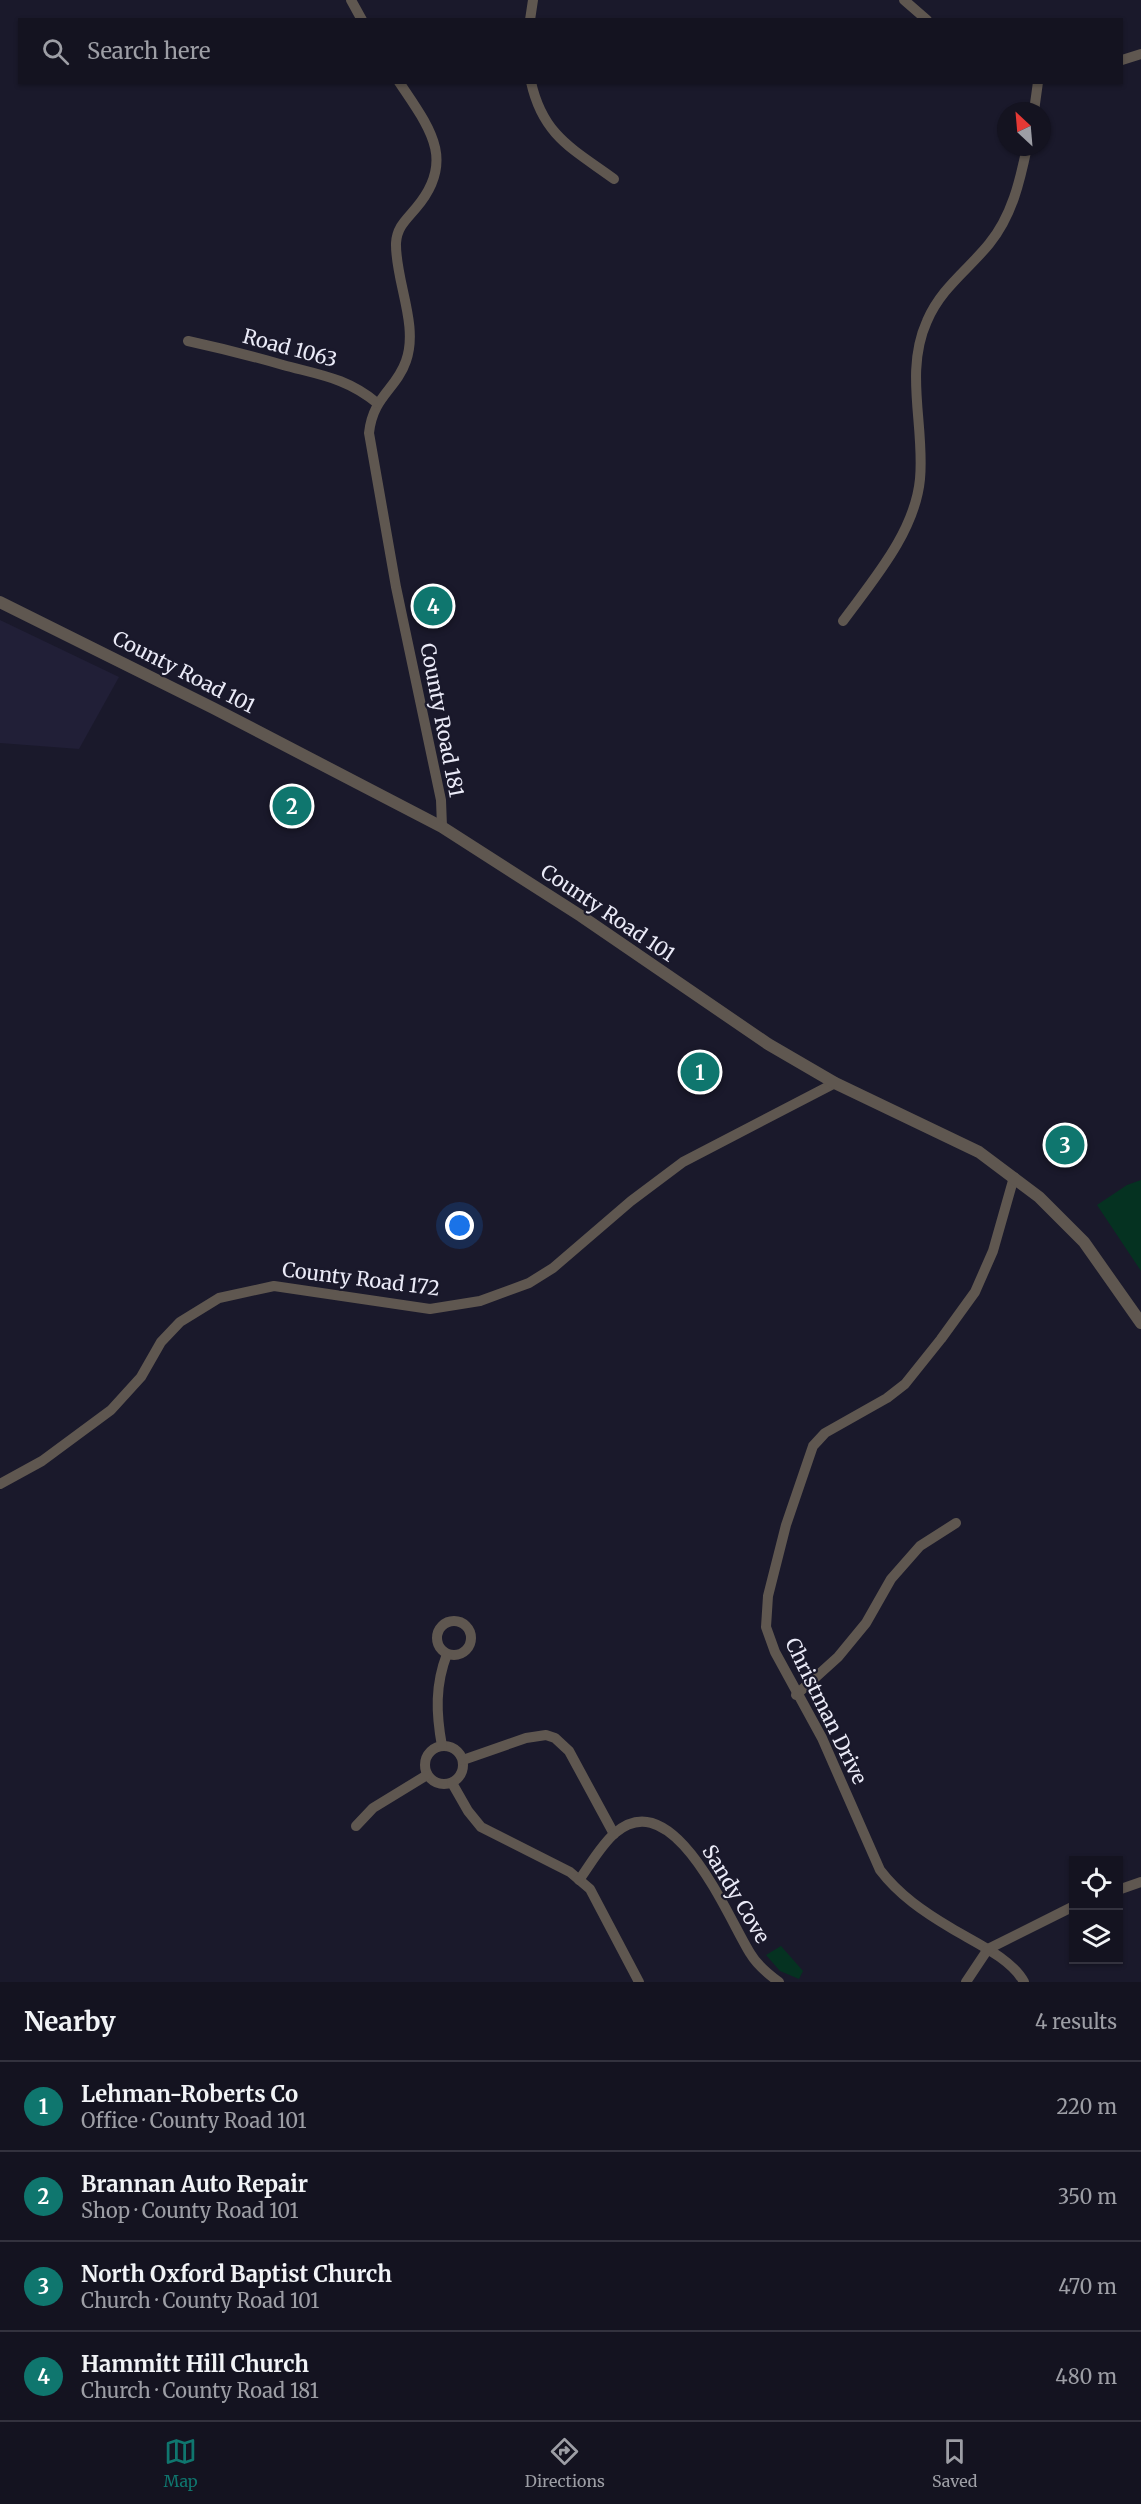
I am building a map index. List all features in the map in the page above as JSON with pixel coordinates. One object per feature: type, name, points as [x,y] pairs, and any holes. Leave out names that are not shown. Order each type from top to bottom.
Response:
[{"type":"street","points":[[351,0],[361,18]]},
{"type":"street","points":[[530,18],[533,0]]},
{"type":"street","points":[[904,0],[925,18]]},
{"type":"street","points":[[1123,60],[1141,54]]},
{"type":"street","name":"County Road 181","points":[[400,84],[421,114],[436,147],[437,168],[433,185],[402,223],[396,240],[396,255],[408,316],[406,361],[377,404],[369,433],[396,587],[441,800],[442,827]]},
{"type":"street","points":[[532,84],[538,108],[551,130],[614,179]]},
{"type":"street","points":[[1035,102],[1038,84]]},
{"type":"street","points":[[843,621],[899,540],[915,504],[920,479],[916,400],[917,367],[920,341],[926,322],[949,284],[983,251],[1006,219],[1022,174],[1025,156]]},
{"type":"street","name":"Road 1063","points":[[188,341],[335,377],[361,390],[377,404]]},
{"type":"street","name":"County Road 101","points":[[0,603],[206,704],[442,827],[581,916],[768,1044],[835,1083],[974,1149],[1039,1197],[1084,1242],[1141,1323]]},
{"type":"street","name":"County Road 172","points":[[0,1484],[42,1461],[111,1410],[141,1377],[161,1342],[180,1322],[219,1298],[274,1286],[330,1292],[430,1309],[480,1301],[530,1282],[553,1268],[631,1201],[684,1162],[835,1083]]},
{"type":"street","name":"Christman Drive","points":[[1014,1177],[993,1251],[975,1292],[941,1339],[905,1384],[887,1398],[825,1433],[813,1446],[783,1535],[768,1596],[766,1627],[775,1652],[796,1695],[822,1738],[880,1870],[894,1888],[917,1906],[988,1949],[1020,1975],[1024,1982]]},
{"type":"street","points":[[796,1695],[838,1657],[866,1623],[891,1579],[921,1546],[956,1523]]},
{"type":"street","points":[[442,1746],[436,1700],[447,1654]]},
{"type":"street","points":[[463,1760],[526,1737],[546,1735],[555,1738],[569,1751],[614,1833],[579,1880]]},
{"type":"street","points":[[442,1746],[457,1750],[463,1760],[460,1776],[452,1783],[435,1783],[427,1775],[425,1769],[430,1751],[442,1746]]},
{"type":"street","points":[[356,1826],[373,1808],[427,1775]]},
{"type":"street","points":[[452,1783],[468,1811],[481,1827],[570,1872],[590,1889],[639,1982]]},
{"type":"street","name":"Sandy Cove","points":[[614,1833],[631,1824],[649,1823],[667,1831],[680,1841],[698,1861],[751,1955],[779,1982]]},
{"type":"street","points":[[1123,1889],[1141,1882]]},
{"type":"street","points":[[966,1982],[988,1949],[1069,1908]]},
{"type":"shaded area","points":[[0,620],[119,677],[79,749],[0,743]]},
{"type":"green space","points":[[1141,1180],[1141,1271],[1097,1205],[1127,1185]]},
{"type":"green space","points":[[781,1946],[803,1971],[799,1979],[780,1971],[766,1955]]},
{"type":"place","name":"Hammitt Hill Church","points":[[433,606]]},
{"type":"place","name":"Brannan Auto Repair","points":[[292,806]]},
{"type":"place","name":"Lehman-Roberts Co","points":[[700,1072]]},
{"type":"place","name":"North Oxford Baptist Church","points":[[1065,1145]]}]
